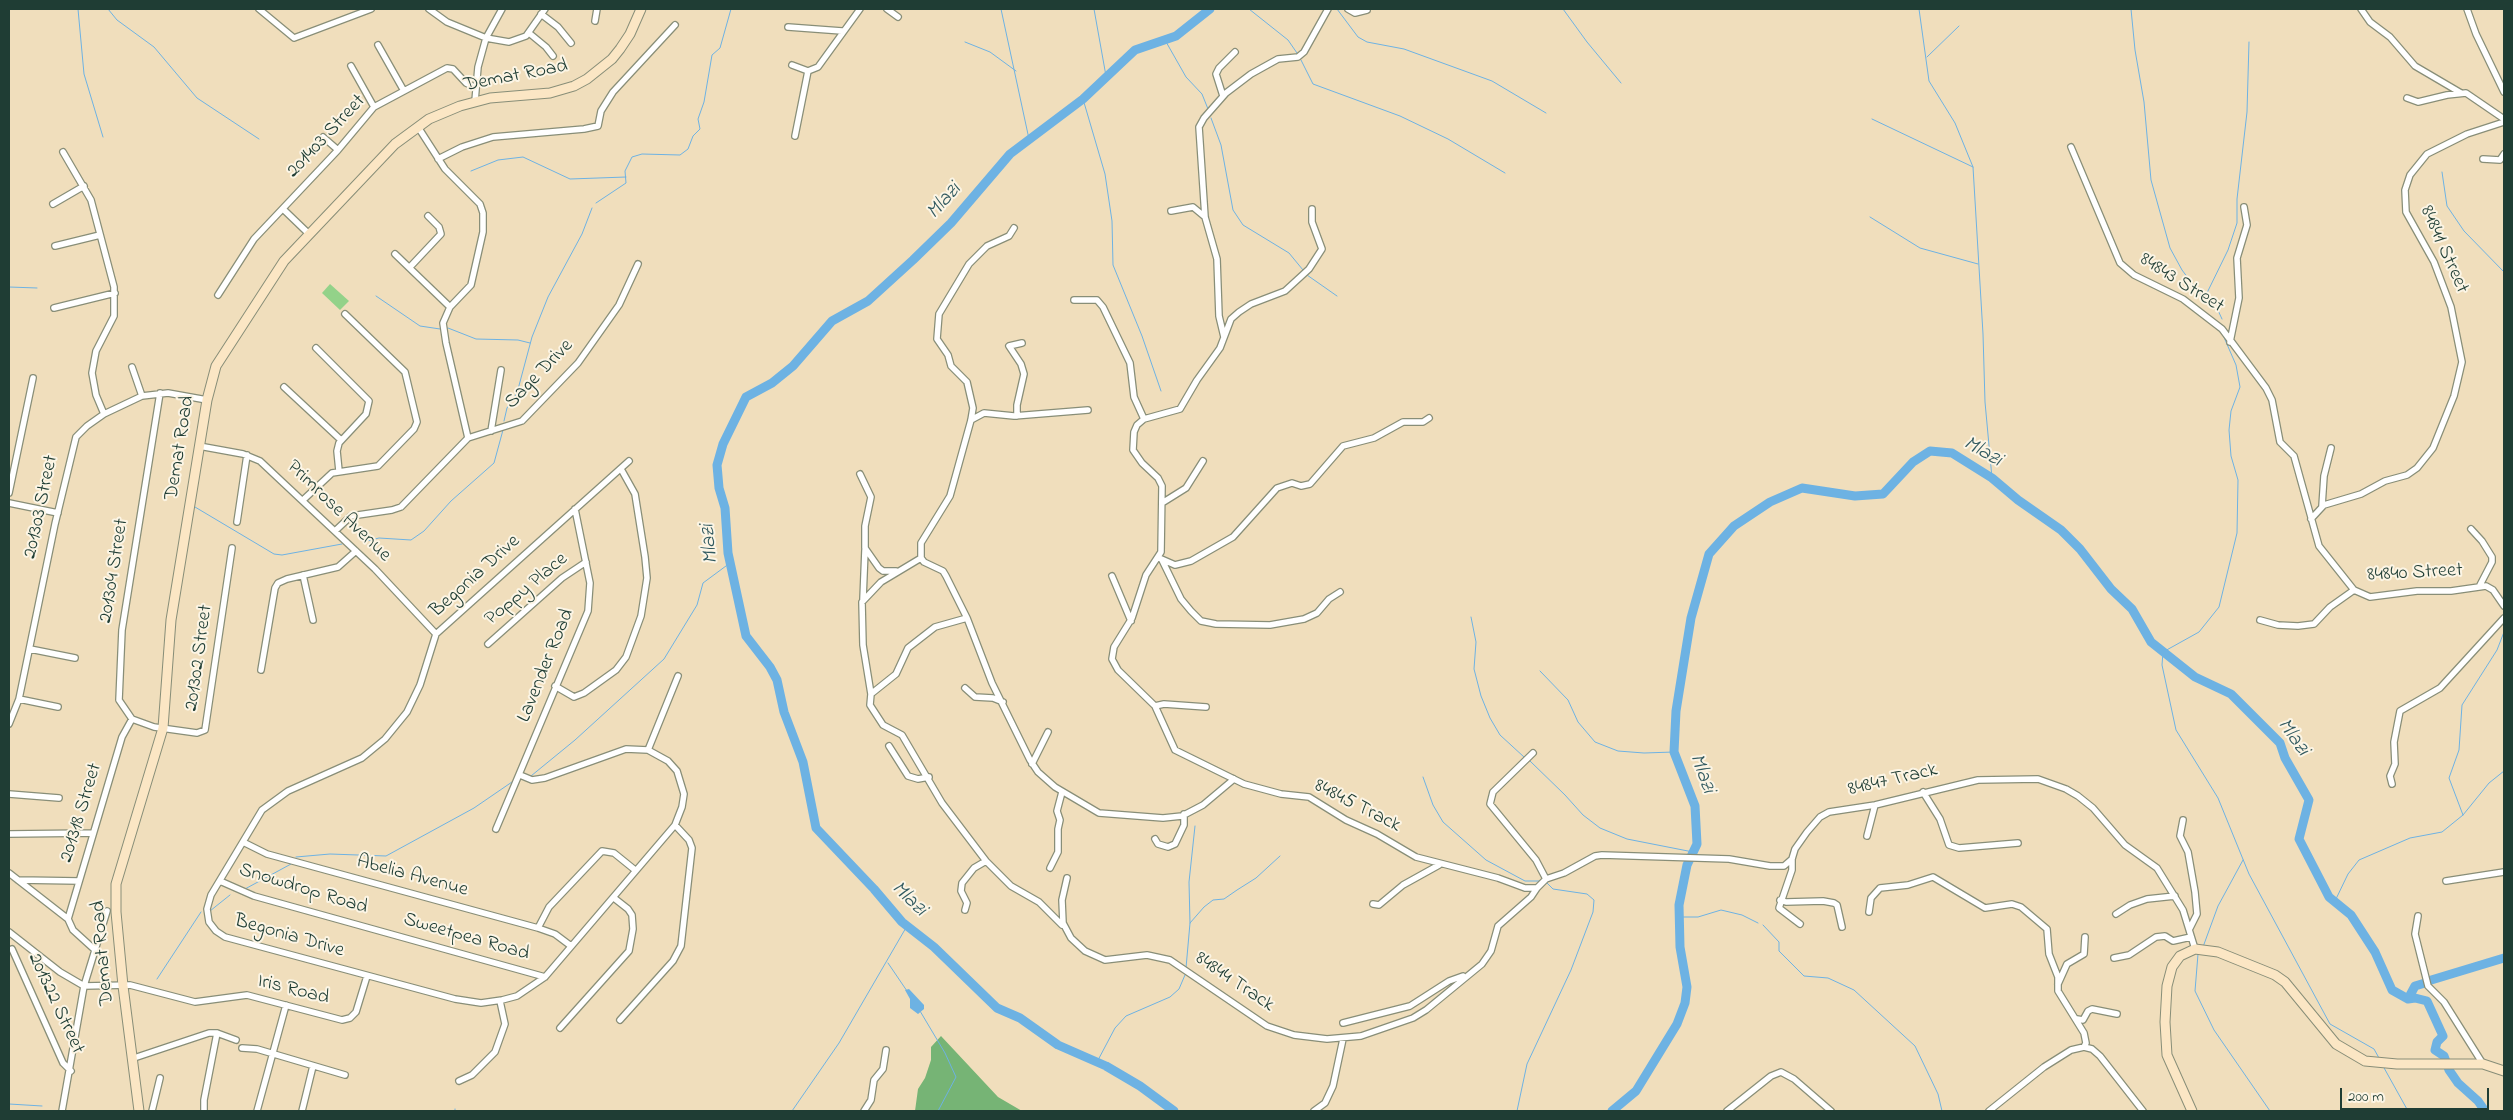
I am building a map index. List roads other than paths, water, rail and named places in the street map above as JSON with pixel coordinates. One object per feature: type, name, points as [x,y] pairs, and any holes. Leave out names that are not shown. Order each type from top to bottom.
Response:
[{"type":"street","points":[[264,10],[294,38],[372,9]]},
{"type":"street","points":[[429,9],[447,22],[486,38],[509,42],[522,39],[529,33],[543,11],[572,43]]},
{"type":"street","points":[[475,101],[478,68],[486,38],[502,9]]},
{"type":"street","points":[[595,21],[596,9]]},
{"type":"street","name":"Demat Road","points":[[139,1111],[134,1058],[123,986],[116,912],[116,884],[163,728],[171,620],[212,375],[278,269],[392,148],[418,127],[443,113],[475,101],[550,93],[574,86],[587,79],[612,60],[634,28],[641,9]]},
{"type":"street","points":[[792,65],[808,70],[818,67],[842,31],[860,9]]},
{"type":"street","points":[[887,9],[898,17]]},
{"type":"street","points":[[1224,337],[1219,316],[1217,259],[1205,217],[1199,127],[1204,118],[1223,96],[1251,74],[1272,62],[1298,56],[1304,52],[1328,9]]},
{"type":"street","points":[[1348,9],[1355,13],[1367,10]]},
{"type":"street","points":[[2361,9],[2370,22],[2390,37],[2416,66],[2461,93],[2471,96],[2504,121]]},
{"type":"street","points":[[2467,9],[2476,34],[2504,92]]},
{"type":"street","points":[[438,159],[462,147],[493,137],[584,129],[598,126],[601,111],[613,92],[674,24]]},
{"type":"street","points":[[788,27],[842,31]]},
{"type":"street","points":[[529,33],[546,47],[553,56]]},
{"type":"street","points":[[378,45],[404,91]]},
{"type":"street","points":[[1223,96],[1216,74],[1235,52]]},
{"type":"street","points":[[351,66],[374,107]]},
{"type":"street","name":"201403 Street","points":[[218,295],[250,245],[338,150],[374,107],[447,68],[453,69],[466,83],[476,88]]},
{"type":"street","points":[[795,136],[808,70]]},
{"type":"street","points":[[2407,98],[2418,102],[2461,93]]},
{"type":"street","name":"84841 Street","points":[[2322,506],[2361,494],[2385,481],[2407,475],[2416,468],[2433,448],[2454,396],[2462,362],[2448,300],[2434,262],[2406,212],[2405,190],[2410,175],[2427,154],[2466,134],[2504,121]]},
{"type":"street","points":[[418,127],[438,159],[453,178],[480,204],[484,216],[483,232],[471,285],[450,307],[443,323],[468,438]]},
{"type":"street","points":[[323,137],[338,150]]},
{"type":"street","name":"84843 Street","points":[[2071,148],[2123,266],[2134,275],[2164,289],[2196,308],[2222,329],[2270,395],[2276,433],[2282,446],[2294,456],[2319,546],[2340,573]]},
{"type":"street","points":[[63,152],[91,200],[115,293],[114,316],[96,351],[92,373],[94,388],[104,414]]},
{"type":"street","points":[[2483,159],[2500,160],[2504,154]]},
{"type":"street","points":[[54,204],[84,186]]},
{"type":"street","points":[[1171,211],[1193,207],[1205,217]]},
{"type":"street","points":[[2230,342],[2239,298],[2237,258],[2247,225],[2244,207]]},
{"type":"street","points":[[283,209],[309,234]]},
{"type":"street","points":[[1074,300],[1083,298],[1096,300],[1103,306],[1130,363],[1134,397],[1144,419],[1180,408],[1220,348],[1231,319],[1251,304],[1285,291],[1309,269],[1318,257],[1322,246],[1313,228],[1312,209]]},
{"type":"street","points":[[410,267],[441,234],[439,227],[428,216]]},
{"type":"street","points":[[1014,228],[1009,236],[987,246],[969,264],[939,314],[937,338],[948,354],[951,366],[967,382],[972,401],[971,420],[950,496],[921,543],[921,558],[928,565],[943,571],[967,618],[980,655],[1032,764],[1062,792],[1099,813],[1163,818],[1184,814],[1213,799],[1234,779]]},
{"type":"street","points":[[54,246],[100,235]]},
{"type":"street","points":[[395,254],[450,307]]},
{"type":"street","name":"Sage Drive","points":[[335,531],[351,516],[401,507],[468,438],[522,420],[578,363],[619,304],[638,264]]},
{"type":"street","points":[[54,308],[115,293]]},
{"type":"street","points":[[303,500],[326,476],[339,471],[378,466],[405,439],[417,422],[405,372],[345,314]]},
{"type":"street","points":[[1017,416],[1017,405],[1024,378],[1023,368],[1009,346],[1022,343]]},
{"type":"street","points":[[316,348],[368,401],[366,414],[341,440],[337,451],[339,471]]},
{"type":"street","points":[[132,367],[142,396]]},
{"type":"street","points":[[491,431],[501,370]]},
{"type":"street","points":[[9,493],[33,378]]},
{"type":"street","points":[[284,387],[341,440]]},
{"type":"street","name":"201303 Street","points":[[9,724],[19,699],[74,441],[87,426],[104,414],[142,396],[160,392],[207,400]]},
{"type":"street","name":"201304 Street","points":[[132,719],[119,700],[122,630],[160,392]]},
{"type":"street","points":[[971,420],[984,413],[1017,416],[1088,410]]},
{"type":"street","points":[[1161,559],[1175,565],[1184,564],[1225,542],[1237,533],[1277,488],[1292,483],[1301,486],[1310,484],[1337,450],[1347,444],[1374,438],[1403,422],[1423,422],[1429,418]]},
{"type":"street","name":"84845 Track","points":[[1144,419],[1137,425],[1134,432],[1133,450],[1137,458],[1161,482],[1161,559],[1153,563],[1146,575],[1131,621],[1114,647],[1112,659],[1118,670],[1155,706],[1175,750],[1234,779],[1272,792],[1309,797],[1346,820],[1377,834],[1409,854],[1439,865],[1498,878],[1526,888],[1537,888]]},
{"type":"street","name":"Primrose Avenue","points":[[199,446],[248,455],[266,466],[356,551],[436,634]]},
{"type":"street","points":[[2311,519],[2322,506],[2324,476],[2331,448]]},
{"type":"street","points":[[237,522],[248,455]]},
{"type":"street","name":"Begonia Drive","points":[[629,461],[436,634],[415,696],[407,712],[385,739],[350,765],[276,798],[262,810],[209,898],[207,909],[209,922],[220,935],[455,999],[481,1002],[500,1001],[517,996],[545,977],[675,825],[682,807],[684,794],[681,782],[677,771],[668,761],[648,750]]},
{"type":"street","points":[[1162,503],[1186,488],[1203,461]]},
{"type":"street","points":[[556,686],[574,697],[584,693],[616,670],[626,657],[641,616],[646,578],[645,557],[635,494],[629,479],[621,469]]},
{"type":"street","name":"84844 Track","points":[[860,474],[871,497],[865,526],[863,599],[863,645],[871,694],[870,705],[882,725],[902,735],[942,803],[986,861],[1011,886],[1039,902],[1084,951],[1105,960],[1147,956],[1170,960],[1258,1021],[1278,1031],[1312,1038],[1344,1039],[1361,1036],[1413,1018],[1470,973],[1487,957],[1498,926],[1530,897],[1537,888]]},
{"type":"street","points":[[9,503],[58,513]]},
{"type":"street","name":"Lavender Road","points":[[496,829],[588,611],[590,582],[575,509]]},
{"type":"street","points":[[2471,529],[2479,537],[2492,557],[2492,562],[2480,585]]},
{"type":"street","name":"201302 Street","points":[[163,728],[197,733],[203,732],[206,727],[232,548]]},
{"type":"street","points":[[865,548],[878,568],[883,571],[896,571]]},
{"type":"street","points":[[261,670],[275,588],[282,580],[338,567],[356,551]]},
{"type":"street","points":[[863,599],[896,571],[921,558]]},
{"type":"street","points":[[1161,559],[1181,599],[1201,620],[1216,624],[1236,626],[1270,625],[1304,619],[1317,613],[1329,599],[1340,592]]},
{"type":"street","name":"Poppy Place","points":[[488,644],[562,578],[586,562]]},
{"type":"street","name":"84840 Street","points":[[2340,573],[2354,590],[2370,597],[2410,591],[2460,590],[2480,585],[2491,588],[2504,606]]},
{"type":"street","points":[[303,575],[313,620]]},
{"type":"street","points":[[1112,576],[1131,621]]},
{"type":"street","points":[[2260,620],[2278,625],[2298,626],[2314,624],[2330,607],[2354,590]]},
{"type":"street","points":[[871,694],[892,678],[905,651],[912,644],[935,627],[967,618]]},
{"type":"street","points":[[2392,784],[2390,779],[2395,764],[2394,742],[2399,715],[2403,708],[2429,696],[2440,688],[2504,618]]},
{"type":"street","points":[[30,649],[75,658]]},
{"type":"street","points":[[520,775],[532,780],[545,778],[626,749],[648,750],[678,676]]},
{"type":"street","points":[[965,688],[975,697],[993,698],[1003,702]]},
{"type":"street","points":[[19,699],[58,707]]},
{"type":"street","points":[[1155,706],[1164,704],[1206,707]]},
{"type":"street","points":[[132,719],[146,725],[163,728]]},
{"type":"street","name":"201318 Street","points":[[68,919],[122,737],[132,719]]},
{"type":"street","points":[[1032,764],[1048,732]]},
{"type":"street","points":[[889,746],[908,776],[918,779],[928,777]]},
{"type":"street","points":[[1533,753],[1521,767],[1498,786],[1490,800],[1490,804],[1536,860],[1546,879]]},
{"type":"street","name":"84847 Track","points":[[1780,900],[1792,870],[1792,859],[1797,846],[1820,817],[1829,812],[1875,805],[1978,780],[2022,778],[2052,783],[2066,789],[2093,808],[2121,841],[2156,868],[2175,896],[2190,928],[2190,937],[2195,949]]},
{"type":"street","points":[[1050,868],[1058,852],[1060,820],[1058,811],[1062,792]]},
{"type":"street","points":[[1923,792],[1940,819],[1949,845],[1959,848],[2018,843]]},
{"type":"street","points":[[9,794],[59,798]]},
{"type":"street","points":[[1867,836],[1875,805]]},
{"type":"street","points":[[1155,839],[1158,844],[1168,847],[1175,844],[1184,825],[1184,814]]},
{"type":"street","points":[[2183,820],[2180,836],[2188,852],[2192,867],[2196,898],[2197,914],[2190,928]]},
{"type":"street","points":[[620,1020],[673,961],[682,946],[692,848],[689,840],[675,825]]},
{"type":"street","points":[[9,834],[93,833]]},
{"type":"street","name":"Abelia Avenue","points":[[243,842],[267,854],[538,928],[555,934],[571,946]]},
{"type":"street","points":[[538,928],[549,907],[602,851],[614,853],[635,870]]},
{"type":"street","points":[[1537,888],[1546,879],[1564,873],[1595,856],[1602,855],[1703,860],[1729,859],[1779,866],[1792,859]]},
{"type":"street","points":[[965,910],[966,903],[961,891],[962,883],[974,868],[986,861]]},
{"type":"street","points":[[1372,904],[1379,905],[1403,884],[1439,865]]},
{"type":"street","points":[[2446,881],[2504,872]]},
{"type":"street","points":[[9,873],[68,919],[73,930],[95,950]]},
{"type":"street","points":[[1066,931],[1061,910],[1067,878]]},
{"type":"street","points":[[1869,912],[1871,898],[1880,888],[1908,885],[1933,878],[1982,907],[2016,905],[2044,926],[2048,933],[2049,954],[2058,984],[2058,991],[2084,1033],[2086,1043],[2084,1047]]},
{"type":"street","points":[[18,880],[79,881]]},
{"type":"street","name":"Snowdrop Road","points":[[220,880],[243,893],[378,930]]},
{"type":"street","points":[[2116,914],[2130,905],[2147,899],[2175,896]]},
{"type":"street","points":[[560,1028],[629,951],[632,915],[628,909],[614,898]]},
{"type":"street","points":[[1800,924],[1779,910],[1780,900],[1786,902],[1823,901],[1834,903],[1837,905],[1842,927]]},
{"type":"street","points":[[62,1111],[71,1071],[84,986],[107,911]]},
{"type":"street","points":[[2418,916],[2415,934],[2428,986],[2444,1002],[2479,1064]]},
{"type":"street","name":"Sweetpea Road","points":[[378,930],[545,977]]},
{"type":"street","points":[[9,932],[60,972],[84,986],[123,986]]},
{"type":"street","points":[[2114,958],[2129,955],[2156,937],[2165,936],[2173,941],[2190,937]]},
{"type":"street","points":[[2058,984],[2067,964],[2084,954],[2085,937]]},
{"type":"street","name":"201322 Street","points":[[12,949],[63,1063],[71,1071]]},
{"type":"street","points":[[2192,1111],[2167,1054],[2165,1022],[2167,986],[2172,967],[2180,956],[2195,949],[2218,952],[2275,975],[2285,982],[2336,1044],[2366,1061],[2397,1064],[2479,1064],[2504,1071]]},
{"type":"street","points":[[1343,1023],[1410,1006],[1449,981],[1470,973]]},
{"type":"street","name":"Iris Road","points":[[123,986],[136,986],[195,1002],[248,995],[342,1020],[349,1019],[357,1012],[367,976]]},
{"type":"street","points":[[460,1081],[472,1075],[495,1052],[505,1024],[500,1001]]},
{"type":"street","points":[[257,1111],[286,1005]]},
{"type":"street","points":[[2077,1019],[2083,1020],[2088,1011],[2092,1009],[2117,1014]]},
{"type":"street","points":[[134,1058],[205,1033],[218,1033],[236,1040]]},
{"type":"street","points":[[204,1111],[204,1100],[218,1033]]},
{"type":"street","points":[[1314,1111],[1325,1102],[1333,1086],[1344,1039]]},
{"type":"street","points":[[1989,1111],[2044,1067],[2072,1050],[2084,1047],[2092,1049],[2106,1062],[2143,1111]]},
{"type":"street","points":[[242,1048],[345,1074]]},
{"type":"street","points":[[864,1111],[871,1100],[874,1080],[883,1069],[886,1050]]},
{"type":"street","points":[[302,1111],[313,1066]]},
{"type":"street","points":[[1727,1111],[1771,1076],[1781,1072],[1794,1079],[1831,1111]]},
{"type":"street","points":[[152,1111],[160,1078]]},
{"type":"water","points":[[909,989],[924,1005],[924,1009],[918,1014],[910,1008],[910,999],[905,990]]},
{"type":"waterway","points":[[78,9],[84,74],[103,137]]},
{"type":"waterway","points":[[108,9],[117,20],[154,47],[197,98],[259,139]]},
{"type":"waterway","points":[[596,203],[626,183],[625,171],[632,157],[642,154],[680,155],[688,149],[693,136],[700,129],[698,119],[704,102],[712,55],[720,48],[731,9]]},
{"type":"waterway","points":[[1001,9],[1029,139]]},
{"type":"waterway","points":[[1094,9],[1106,76]]},
{"type":"waterway","name":"Mlazi","points":[[1174,1111],[1140,1086],[1106,1066],[1058,1045],[1020,1018],[997,1008],[934,947],[902,922],[874,889],[816,828],[803,762],[784,712],[777,680],[770,667],[746,636],[728,553],[725,508],[719,488],[717,465],[723,444],[746,397],[772,383],[793,366],[832,321],[868,301],[913,260],[951,223],[1010,154],[1083,99],[1135,50],[1176,36],[1210,9]]},
{"type":"waterway","points":[[1249,9],[1288,40],[1297,53]]},
{"type":"waterway","points":[[1337,9],[1358,37],[1367,42],[1404,49],[1492,81],[1546,113]]},
{"type":"waterway","points":[[1563,9],[1621,83]]},
{"type":"waterway","points":[[1919,9],[1929,81],[1955,123],[1973,167],[1985,402],[1992,478]]},
{"type":"waterway","points":[[2131,9],[2135,50],[2144,102],[2151,180],[2170,248],[2182,270],[2200,294],[2216,306],[2222,319]]},
{"type":"waterway","points":[[1927,57],[1959,26]]},
{"type":"waterway","points":[[1165,40],[1186,77],[1202,94],[1208,109]]},
{"type":"waterway","points":[[965,42],[990,52],[1016,71]]},
{"type":"waterway","points":[[2205,297],[2228,250],[2237,223],[2237,199],[2247,112],[2249,42]]},
{"type":"waterway","points":[[1301,60],[1313,84],[1400,116],[1448,139],[1505,173]]},
{"type":"waterway","points":[[1083,99],[1105,174],[1112,221],[1113,265],[1142,336],[1161,391]]},
{"type":"waterway","points":[[1211,118],[1221,145],[1233,210],[1243,225],[1289,253],[1303,270]]},
{"type":"waterway","points":[[1872,119],[1973,167]]},
{"type":"waterway","points":[[471,171],[498,160],[523,157],[570,179],[626,177]]},
{"type":"waterway","points":[[2442,172],[2447,206],[2464,231],[2504,272]]},
{"type":"waterway","points":[[504,421],[507,408],[517,393],[532,337],[548,297],[582,234],[592,208]]},
{"type":"waterway","points":[[1870,217],[1920,248],[1978,264]]},
{"type":"waterway","points":[[1307,275],[1337,296]]},
{"type":"waterway","points":[[9,287],[37,288]]},
{"type":"waterway","points":[[376,296],[420,326],[440,329]]},
{"type":"waterway","points":[[448,328],[476,339],[518,340],[530,343]]},
{"type":"waterway","points":[[2223,335],[2236,365],[2240,387],[2231,411],[2229,430],[2231,456],[2238,480],[2237,533],[2219,607],[2199,632],[2163,652],[2162,665],[2176,730],[2218,798],[2249,874],[2330,1024],[2374,1049],[2379,1058]]},
{"type":"waterway","points":[[367,541],[379,538],[411,540],[424,531],[451,501],[494,463],[503,430]]},
{"type":"waterway","name":"Mlazi","points":[[1612,1111],[1636,1091],[1677,1024],[1685,1003],[1687,987],[1680,947],[1679,905],[1687,865],[1697,844],[1695,806],[1674,752],[1676,711],[1691,618],[1709,554],[1734,526],[1770,502],[1802,488],[1855,496],[1883,494],[1913,462],[1930,451],[1952,453],[1992,478],[2018,500],[2061,530],[2080,549],[2111,589],[2132,609],[2151,642],[2195,677],[2231,694],[2280,743],[2285,758],[2309,800],[2299,839],[2329,897],[2351,915],[2375,952],[2392,990],[2408,999],[2415,998],[2427,1001],[2443,1036],[2437,1042],[2435,1050],[2444,1056],[2449,1070],[2458,1083],[2478,1101],[2485,1111]]},
{"type":"waterway","points":[[195,507],[274,554],[282,555],[342,544]]},
{"type":"waterway","points":[[531,776],[575,740],[664,659],[697,605],[703,583],[730,563]]},
{"type":"waterway","points":[[1471,617],[1476,642],[1474,669],[1481,696],[1490,718],[1500,735],[1524,757]]},
{"type":"waterway","points":[[2463,815],[2449,778],[2459,750],[2462,705],[2497,650],[2504,632]]},
{"type":"waterway","points":[[1540,671],[1568,700],[1578,722],[1595,742],[1618,751],[1644,753],[1674,752]]},
{"type":"waterway","points":[[1530,761],[1583,815],[1600,828],[1627,839],[1693,852]]},
{"type":"waterway","points":[[2335,901],[2348,874],[2359,860],[2410,838],[2442,832],[2463,815],[2489,783],[2504,771]]},
{"type":"waterway","points":[[1423,777],[1433,805],[1443,822],[1486,860],[1525,881],[1540,881]]},
{"type":"waterway","points":[[296,857],[330,854],[386,856],[474,808],[512,782]]},
{"type":"waterway","points":[[1190,923],[1189,882],[1195,826]]},
{"type":"waterway","points":[[1186,968],[1190,923],[1213,900],[1224,899],[1256,878],[1280,856]]},
{"type":"waterway","points":[[2203,947],[2218,906],[2243,860]]},
{"type":"waterway","points":[[245,889],[291,864]]},
{"type":"waterway","points":[[1517,1111],[1527,1064],[1571,970],[1593,912],[1594,900],[1587,894],[1553,889],[1547,883]]},
{"type":"waterway","points":[[210,911],[230,895]]},
{"type":"waterway","points":[[1680,917],[1698,917],[1721,910],[1742,915],[1758,923]]},
{"type":"waterway","points":[[157,979],[201,912]]},
{"type":"waterway","points":[[1763,925],[1779,942],[1779,951],[1804,976],[1828,978],[1854,990],[1915,1046],[1938,1094],[1942,1111]]},
{"type":"waterway","points":[[792,1111],[839,1043],[907,926]]},
{"type":"waterway","points":[[2198,954],[2195,991],[2214,1030],[2270,1111]]},
{"type":"waterway","points":[[2428,981],[2504,958]]},
{"type":"waterway","points":[[888,963],[907,991]]},
{"type":"waterway","points":[[1097,1062],[1115,1028],[1126,1016],[1170,997],[1179,989],[1185,975]]},
{"type":"waterway","points":[[2408,999],[2415,986],[2425,983]]},
{"type":"waterway","points":[[920,1011],[945,1053],[956,1077],[938,1111]]},
{"type":"waterway","points":[[2383,1066],[2408,1111]]},
{"type":"waterway","points":[[9,1104],[42,1106]]}]
